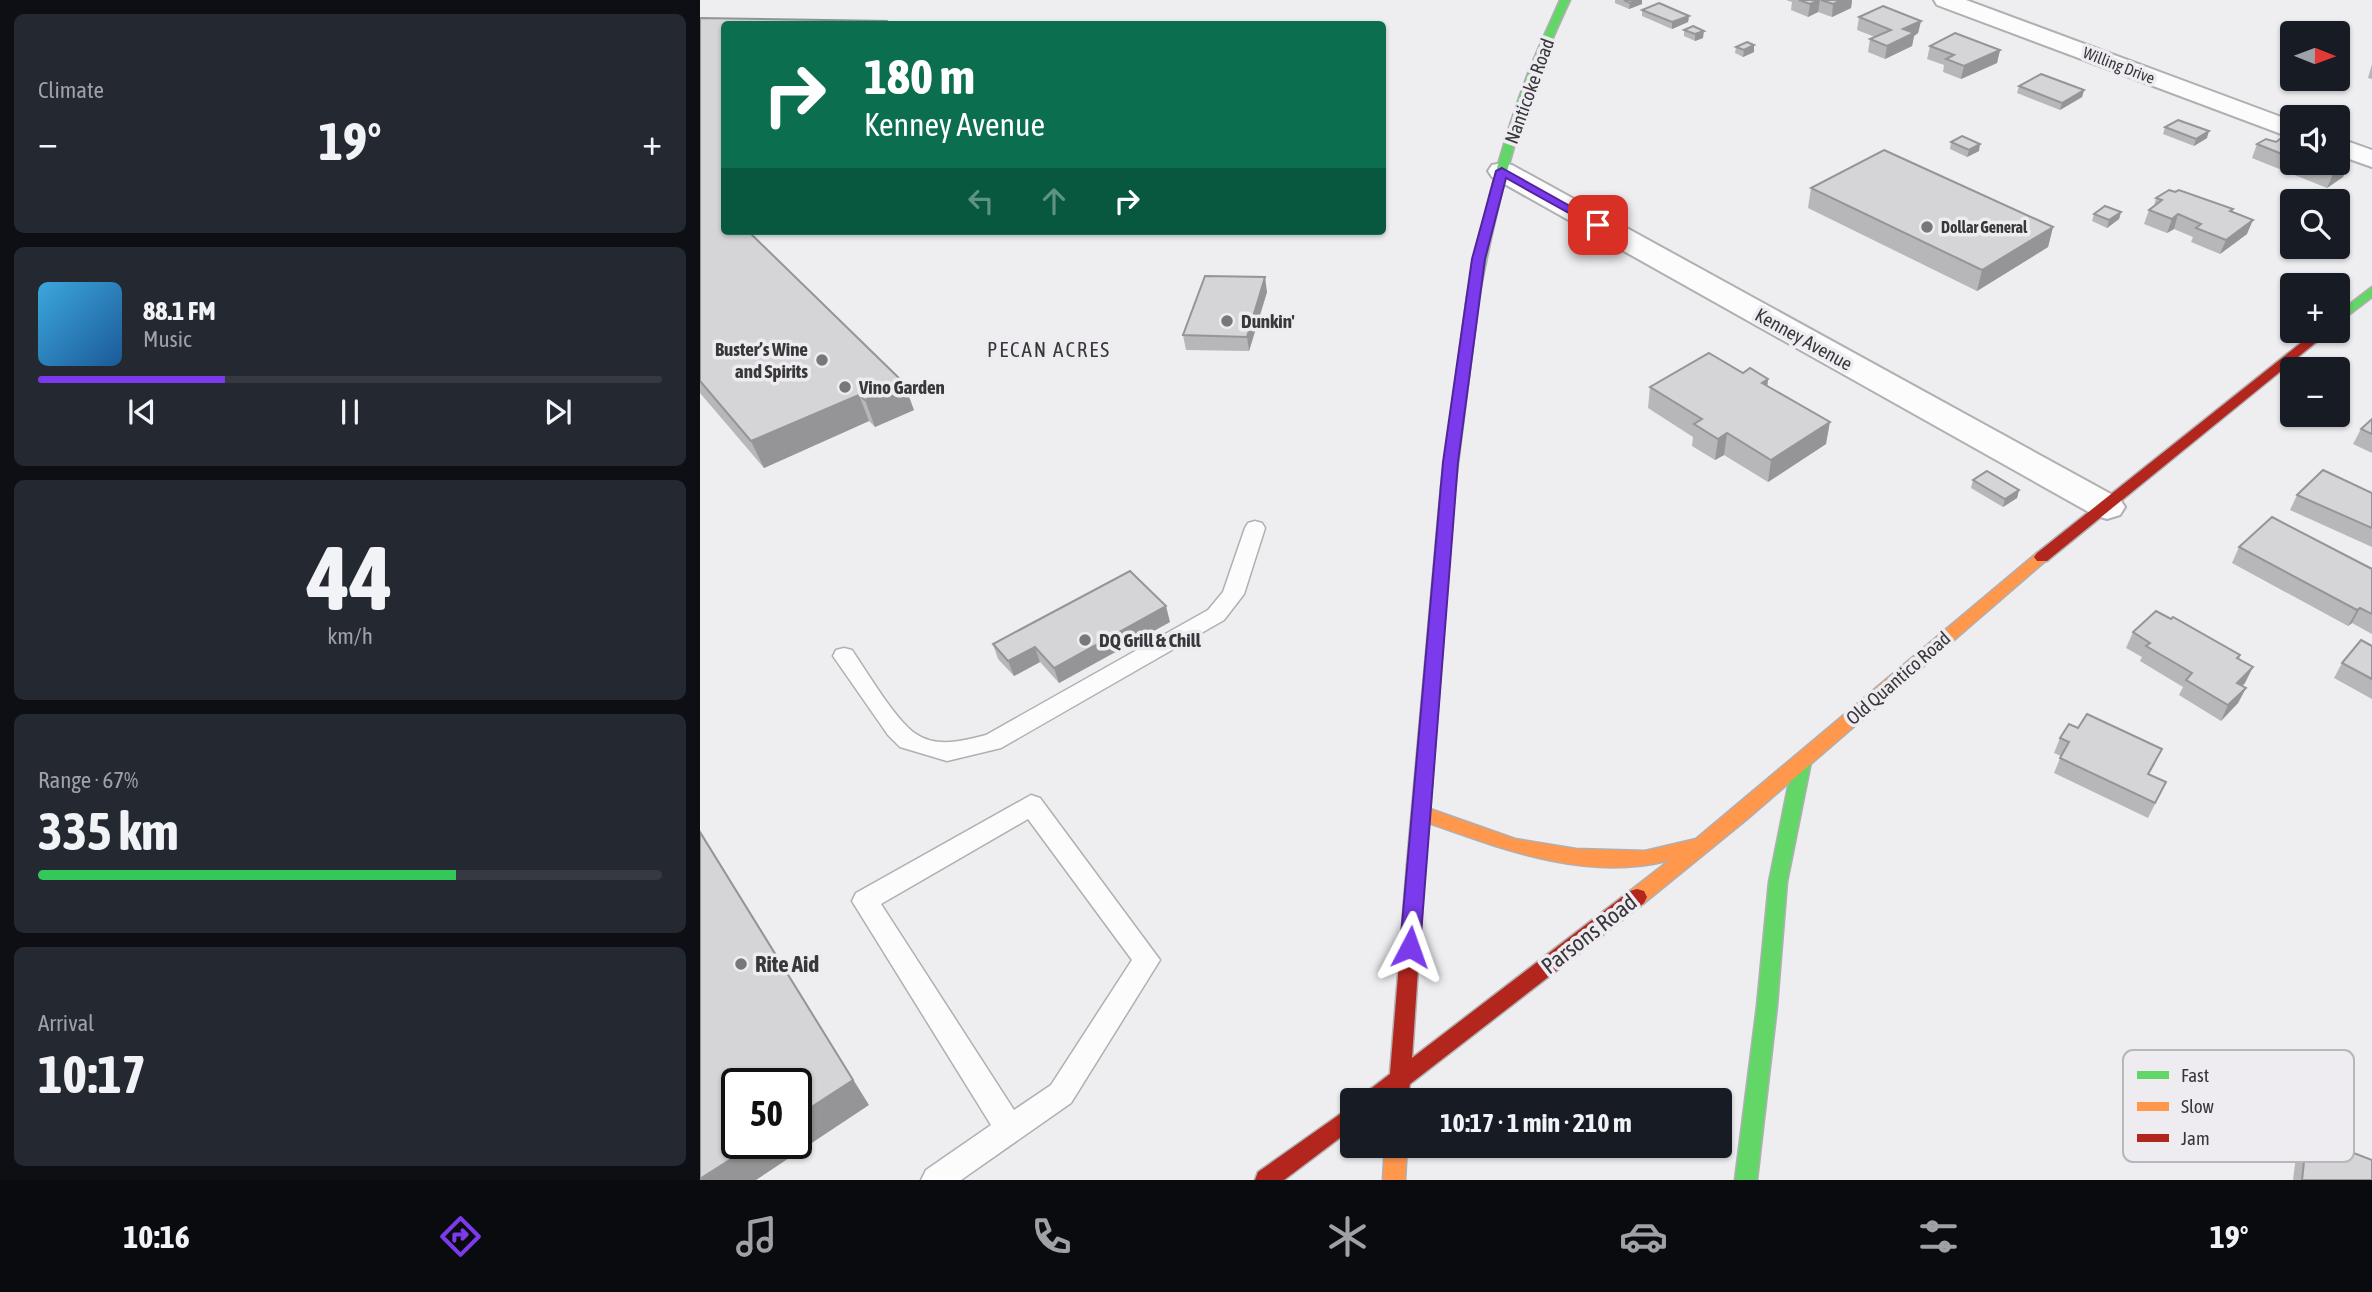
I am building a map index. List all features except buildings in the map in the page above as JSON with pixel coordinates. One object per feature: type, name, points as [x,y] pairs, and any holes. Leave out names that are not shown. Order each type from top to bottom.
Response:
[{"type":"main road","name":"Nanticoke Road","points":[[1399,1088],[1450,462],[1479,259],[1502,171],[1534,67],[1565,0]]},
{"type":"main road","points":[[2350,309],[2372,292]]},
{"type":"main road","name":"Old Quantico Road","points":[[1802,762],[1946,635],[2309,343]]},
{"type":"main road","points":[[1746,1180],[1768,1006],[1778,882],[1802,762]]},
{"type":"main road","name":"Parsons Road","points":[[1390,1088],[1707,843],[1802,762]]},
{"type":"main road","points":[[1421,813],[1514,846],[1576,857],[1645,859],[1707,843]]},
{"type":"main road","points":[[1266,1180],[1340,1125]]},
{"type":"main road","points":[[1394,1180],[1395,1158]]},
{"type":"street","name":"Willing Drive","points":[[1945,0],[2280,126]]},
{"type":"street","points":[[2350,151],[2372,159]]},
{"type":"street","name":"Kenney Avenue","points":[[1502,171],[2107,507]]},
{"type":"lane","points":[[844,656],[896,729],[908,741],[947,752],[993,742],[1216,615],[1226,606],[1233,594],[1255,528]]},
{"type":"lane","points":[[936,1180],[1061,1094],[1147,960],[1031,805],[865,901],[1010,1129]]},
{"type":"traffic: fast","points":[[1473,297],[1491,214],[1513,133],[1535,69],[1565,0]]},
{"type":"traffic: fast","points":[[2350,309],[2372,291]]},
{"type":"traffic: fast","points":[[1746,1180],[1767,1006],[1778,882],[1802,762]]},
{"type":"traffic: slow","points":[[1416,865],[1448,487],[1473,297]]},
{"type":"traffic: slow","points":[[1637,897],[1740,814],[2042,557]]},
{"type":"traffic: slow","points":[[1421,813],[1514,846],[1576,857],[1645,859],[1694,846]]},
{"type":"traffic: slow","points":[[1394,1180],[1395,1158]]},
{"type":"traffic: jam","points":[[2042,557],[2309,343]]},
{"type":"traffic: jam","points":[[1400,1088],[1416,865]]},
{"type":"traffic: jam","points":[[1389,1088],[1637,897]]},
{"type":"traffic: jam","points":[[1266,1180],[1340,1125]]},
{"type":"place","name":"Dollar General","points":[[1927,227]]},
{"type":"place","name":"Dunkin'","points":[[1227,321]]},
{"type":"place","name":"Buster’s Wine and Spirits","points":[[822,360]]},
{"type":"place","name":"Vino Garden","points":[[845,387]]},
{"type":"place","name":"DQ Grill & Chill","points":[[1085,640]]},
{"type":"place","name":"Rite Aid","points":[[741,964]]},
{"type":"district","name":"PECAN ACRES","points":[[1049,349]]},
{"type":"route","points":[[1410,947],[1450,462],[1479,259],[1502,171],[1598,225]]}]
